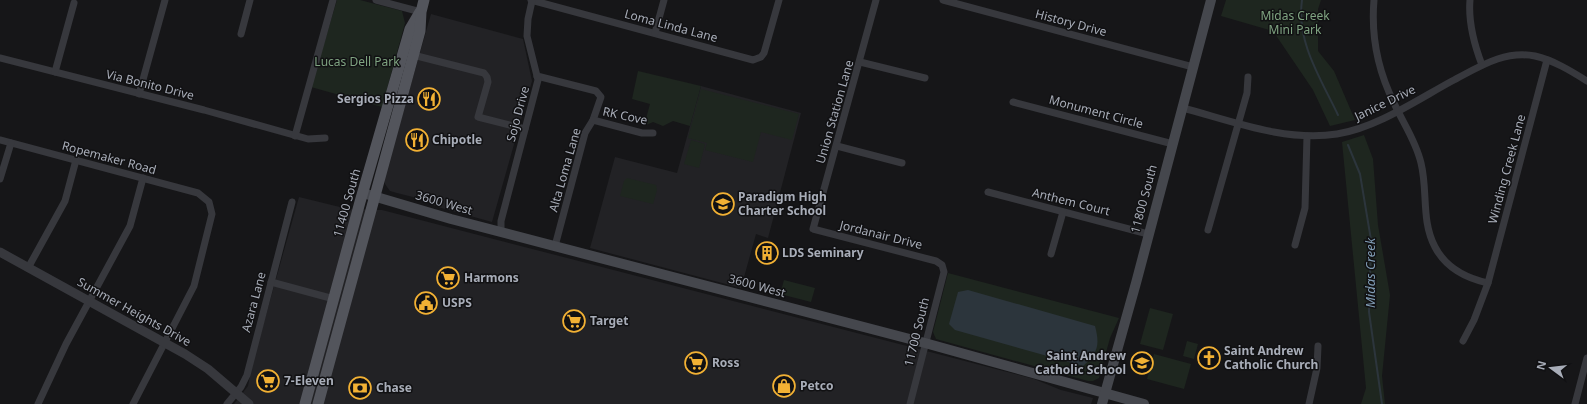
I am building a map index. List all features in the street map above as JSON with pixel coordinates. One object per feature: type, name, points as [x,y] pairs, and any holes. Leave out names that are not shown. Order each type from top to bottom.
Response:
[{"type":"main road","name":"11400 South","points":[[305,404],[353,228],[410,29],[420,12],[424,0]]},
{"type":"main road","name":"11800 South","points":[[1103,399],[1211,0]]},
{"type":"main road","name":"11400 South","points":[[318,404],[420,31],[420,12]]},
{"type":"main road","name":"3600 West","points":[[363,193],[501,232],[925,343],[1103,399],[1144,404]]},
{"type":"main road","points":[[346,301],[341,295],[350,256],[353,228]]},
{"type":"main road","points":[[332,354],[328,344],[338,302],[334,299]]},
{"type":"street","points":[[139,94],[165,0]]},
{"type":"street","points":[[241,34],[250,0]]},
{"type":"street","points":[[295,136],[333,0]]},
{"type":"street","points":[[376,0],[420,12]]},
{"type":"street","name":"Loma Linda Lane","points":[[532,0],[747,58],[758,59],[764,53],[779,0]]},
{"type":"street","name":"Sojo Drive","points":[[501,232],[501,221],[537,85],[537,76],[527,36],[528,19],[532,0]]},
{"type":"street","points":[[655,33],[664,0]]},
{"type":"street","name":"Union Station Lane","points":[[813,229],[876,0]]},
{"type":"street","name":"History Drive","points":[[943,0],[1193,67]]},
{"type":"street","points":[[1374,0],[1374,28],[1380,66],[1385,84],[1420,157],[1423,172],[1427,222],[1435,246],[1444,260],[1460,274],[1488,284]]},
{"type":"street","points":[[1470,0],[1472,36],[1482,65]]},
{"type":"street","points":[[55,72],[74,3]]},
{"type":"street","points":[[413,54],[487,76],[488,82],[478,117],[525,129]]},
{"type":"street","name":"Janice Drive","points":[[1182,108],[1285,134],[1322,136],[1350,131],[1397,110],[1492,60],[1513,55],[1535,56],[1547,60],[1587,81]]},
{"type":"street","name":"Via Bonito Drive","points":[[0,58],[204,110],[310,140],[324,138]]},
{"type":"street","name":"Winding Creek Lane","points":[[1463,341],[1474,320],[1488,284],[1547,60]]},
{"type":"street","points":[[860,62],[925,78]]},
{"type":"street","name":"Alta Loma Lane","points":[[537,76],[598,92],[600,100],[593,120],[585,133],[555,246]]},
{"type":"street","points":[[1208,230],[1237,122],[1247,94],[1248,77]]},
{"type":"street","name":"Monument Circle","points":[[1013,102],[1173,144]]},
{"type":"street","name":"RK Cove","points":[[593,120],[642,133],[653,133]]},
{"type":"street","points":[[1295,245],[1305,208],[1307,136]]},
{"type":"street","name":"Ropemaker Road","points":[[0,140],[198,193],[209,202],[212,216],[194,286],[164,342]]},
{"type":"street","points":[[0,178],[11,143]]},
{"type":"street","points":[[837,146],[902,163]]},
{"type":"street","points":[[28,268],[65,201],[76,160]]},
{"type":"street","points":[[38,404],[130,226],[143,178]]},
{"type":"street","name":"Anthem Court","points":[[988,192],[1148,234]]},
{"type":"street","name":"Azara Lane","points":[[227,404],[236,394],[247,375],[292,202]]},
{"type":"street","points":[[1050,254],[1063,212]]},
{"type":"street","name":"Jordanair Drive","points":[[813,229],[936,261],[942,265]]},
{"type":"street","name":"Summer Heights Drive","points":[[0,252],[164,342],[202,365],[249,404]]},
{"type":"street","name":"11700 South","points":[[910,404],[944,272],[942,265]]},
{"type":"street","points":[[271,282],[334,299]]},
{"type":"street","points":[[133,404],[164,342]]},
{"type":"street","points":[[1309,404],[1317,368],[1318,346]]},
{"type":"street","points":[[1575,404],[1587,358]]},
{"type":"shaded area","points":[[431,14],[523,39],[532,81],[492,222],[438,207],[417,198],[390,191],[385,184],[384,179]]},
{"type":"shaded area","name":"Paradigm High Charter School","points":[[701,86],[801,113],[768,238],[756,234],[741,288],[590,248],[615,157],[677,173]]},
{"type":"shaded area","points":[[299,197],[348,209],[382,210],[1034,379],[1061,390],[1093,398],[1091,404],[234,404],[248,386],[252,365]]},
{"type":"shaded area","points":[[968,290],[1095,326],[1097,344],[1095,353],[1083,366],[955,330],[949,324],[958,292]]},
{"type":"green space","name":"Lucas Dell Park","points":[[337,0],[360,0],[402,11],[405,23],[382,107],[311,87]]},
{"type":"green space","name":"Midas Creek Mini Park","points":[[1226,0],[1321,0],[1318,9],[1318,51],[1334,71],[1355,120],[1330,126],[1313,90],[1273,31],[1221,16]]},
{"type":"green space","points":[[638,71],[701,86],[690,126],[673,121],[663,126],[653,122],[644,126],[650,104],[632,99]]},
{"type":"green space","points":[[701,89],[799,114],[792,140],[761,132],[753,162],[705,150],[707,143],[688,138]]},
{"type":"green space","points":[[1364,135],[1373,159],[1378,225],[1390,295],[1382,376],[1385,404],[1361,404],[1366,388],[1342,142]]},
{"type":"green space","points":[[691,140],[705,144],[699,168],[684,164]]},
{"type":"green space","points":[[627,178],[656,185],[657,190],[653,204],[620,196],[624,181]]},
{"type":"green space","points":[[948,273],[1119,318],[1110,338],[1099,378],[1093,381],[1088,381],[936,339],[933,332]]},
{"type":"green space","points":[[784,280],[815,288],[811,302],[780,294]]},
{"type":"green space","points":[[1150,308],[1173,314],[1163,350],[1140,344]]},
{"type":"green space","points":[[1187,341],[1198,344],[1194,359],[1183,356]]},
{"type":"green space","points":[[1154,354],[1191,364],[1184,389],[1147,379]]},
{"type":"waterway","name":"Midas Creek","points":[[1302,0],[1301,16],[1306,45],[1311,60],[1338,115]]},
{"type":"waterway","name":"Midas Creek","points":[[1348,145],[1360,174],[1371,240],[1369,312],[1382,404]]},
{"type":"place","name":"Sergios Pizza","points":[[429,99]]},
{"type":"place","name":"Chipotle","points":[[417,140]]},
{"type":"place","name":"Paradigm High Charter School","points":[[723,204]]},
{"type":"place","name":"LDS Seminary","points":[[767,253]]},
{"type":"place","name":"Harmons","points":[[448,278]]},
{"type":"place","name":"USPS","points":[[426,303]]},
{"type":"place","name":"Target","points":[[574,321]]},
{"type":"place","name":"Saint Andrew Catholic Church","points":[[1209,358]]},
{"type":"place","name":"Ross","points":[[696,363]]},
{"type":"place","name":"Saint Andrew Catholic School","points":[[1142,363]]},
{"type":"place","name":"7-Eleven","points":[[268,381]]},
{"type":"place","name":"Petco","points":[[784,386]]},
{"type":"place","name":"Chase","points":[[360,388]]}]
